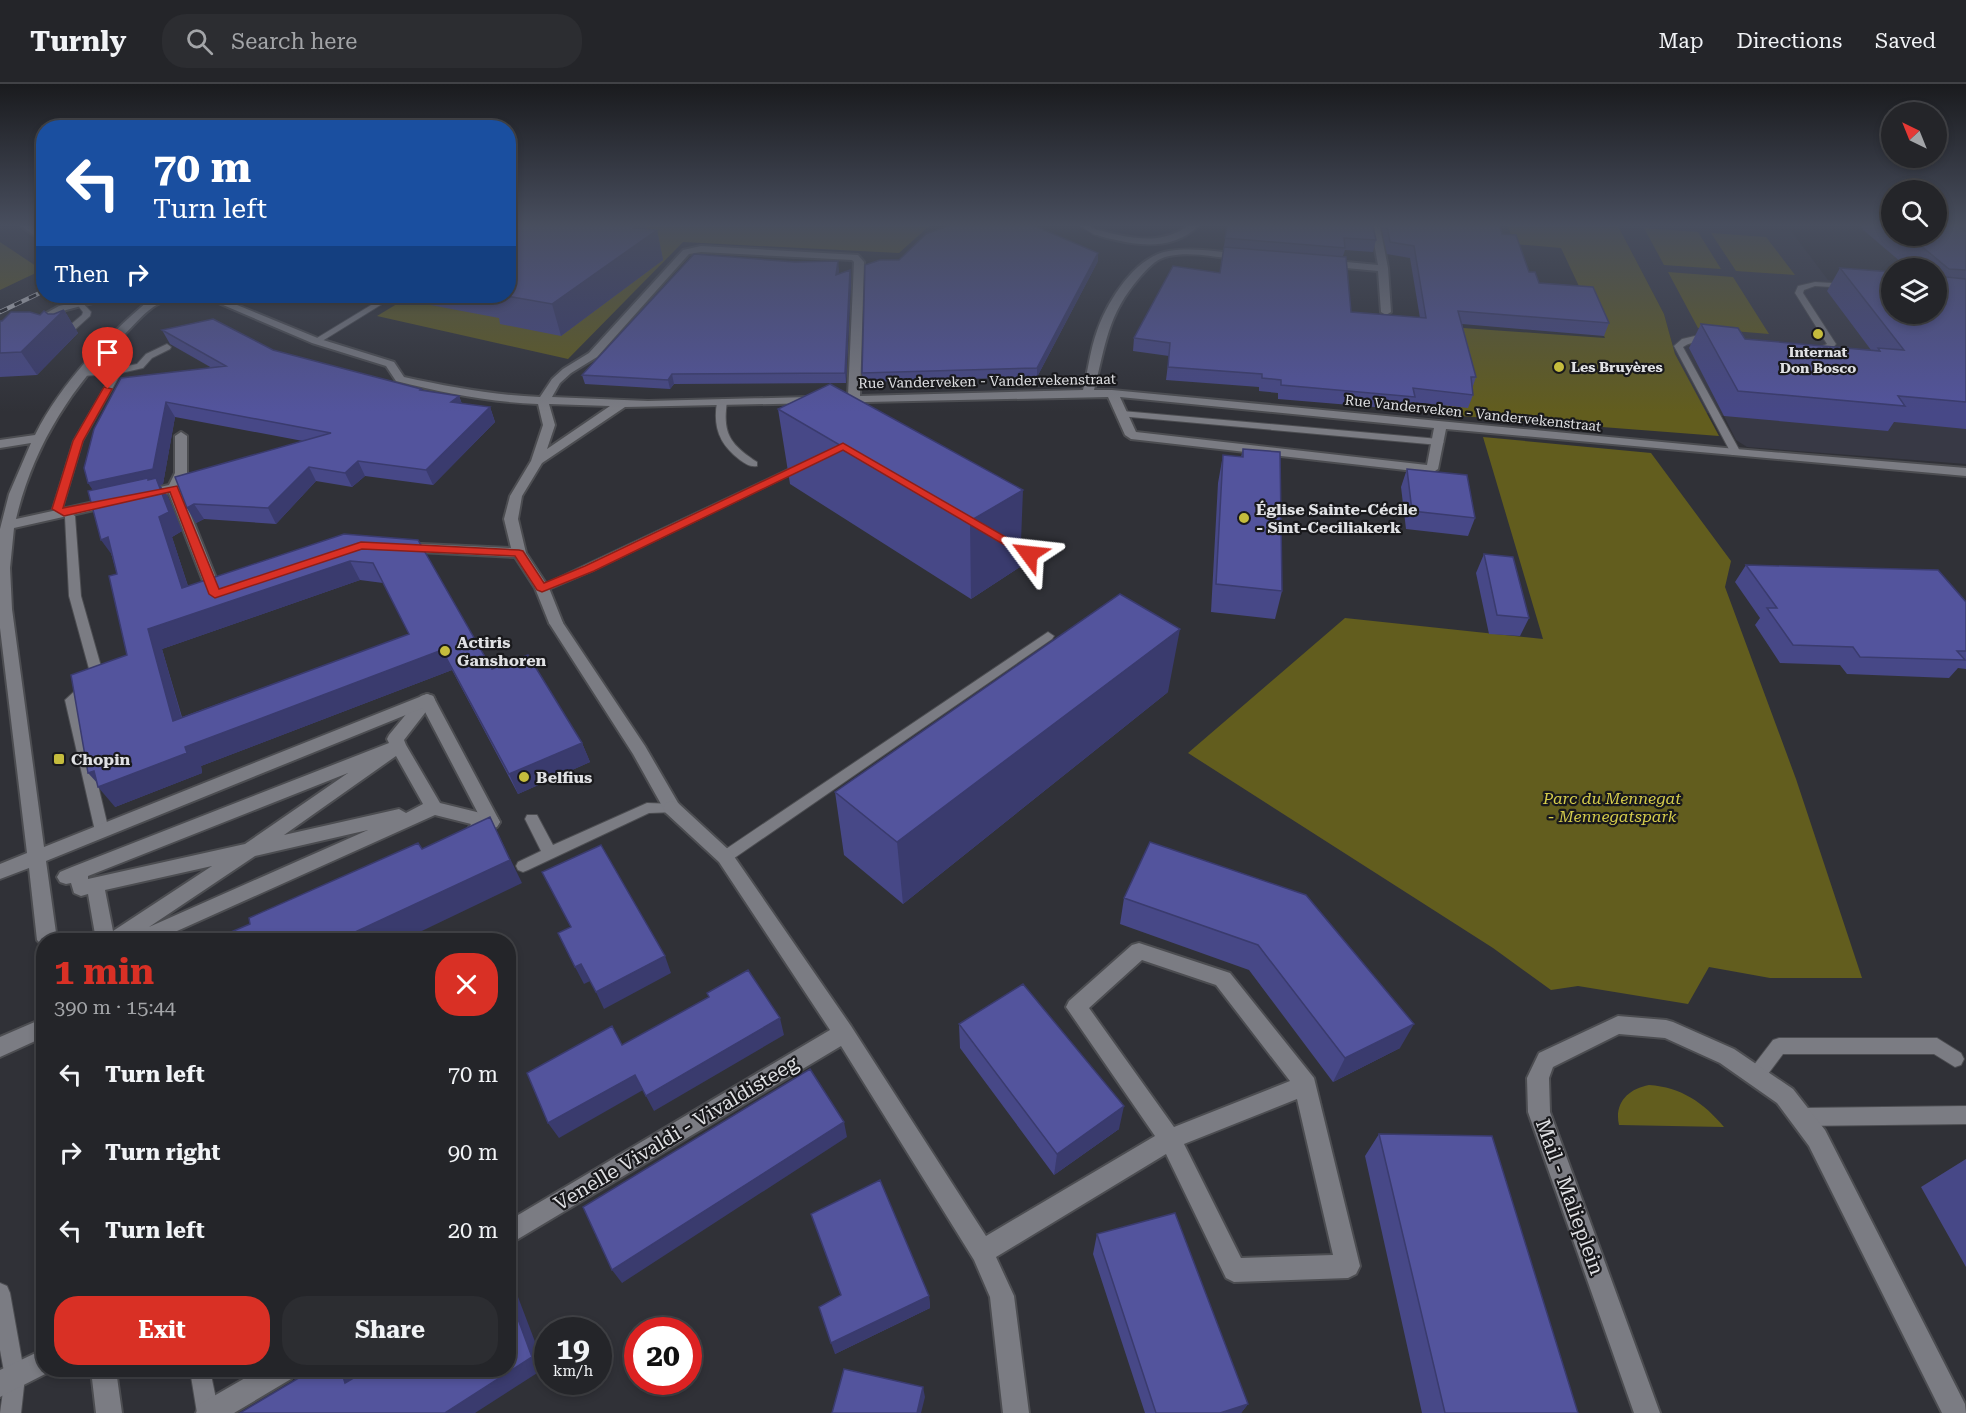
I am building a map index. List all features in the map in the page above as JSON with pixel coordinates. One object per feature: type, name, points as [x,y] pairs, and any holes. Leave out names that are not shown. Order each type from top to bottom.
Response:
[{"type":"street","points":[[653,288],[593,355],[567,371],[556,381],[543,402],[549,425],[537,461],[516,496],[511,519],[519,553],[542,588],[556,622],[639,750],[672,808],[725,857],[844,1033],[982,1252],[1002,1296],[1016,1413]]},
{"type":"street","points":[[854,399],[858,288]]},
{"type":"street","points":[[1088,392],[1103,328],[1129,288]]},
{"type":"street","points":[[1384,288],[1386,312]]},
{"type":"street","points":[[0,343],[63,308],[81,303]]},
{"type":"street","points":[[46,933],[5,609],[3,562],[7,525],[23,472],[40,438],[82,373],[127,325],[153,303]]},
{"type":"street","name":"Rue Vanderveken - Vandervekenstraat","points":[[224,303],[316,341],[390,364],[400,379],[455,393],[543,402],[620,405],[722,402],[791,404],[854,399],[1112,393],[1736,453],[1966,472]]},
{"type":"street","points":[[1112,393],[1131,435],[1432,469],[1441,425]]},
{"type":"street","points":[[537,461],[620,405]]},
{"type":"street","points":[[181,436],[181,473],[174,488],[215,594],[237,587]]},
{"type":"street","points":[[0,444],[40,438]]},
{"type":"street","points":[[7,525],[174,488]]},
{"type":"street","points":[[384,546],[519,553]]},
{"type":"street","points":[[0,872],[427,700]]},
{"type":"street","points":[[427,700],[394,739],[434,808]]},
{"type":"street","points":[[427,700],[491,822]]},
{"type":"street","points":[[125,933],[251,849],[398,746]]},
{"type":"street","points":[[398,746],[72,875],[81,888],[434,808],[491,822]]},
{"type":"street","points":[[155,933],[434,808]]},
{"type":"street","points":[[459,837],[491,822]]},
{"type":"street","points":[[95,884],[104,933]]},
{"type":"street","points":[[1139,951],[1223,979],[1306,1085],[1311,1122],[1348,1266],[1234,1270],[1170,1139],[1076,1007],[1139,951]]},
{"type":"street","name":"Mail - Malieplein","points":[[1647,1413],[1539,1112],[1538,1078],[1546,1060],[1618,1025],[1666,1029],[1727,1056],[1785,1096],[1817,1138],[1956,1413]]},
{"type":"street","points":[[0,1047],[36,1031]]},
{"type":"street","name":"Venelle Vivaldi - Vivaldisteeg","points":[[516,1229],[844,1033]]},
{"type":"street","points":[[982,1252],[1170,1139],[1306,1085]]},
{"type":"street","points":[[7,1381],[36,1365]]},
{"type":"street","points":[[105,1377],[109,1413]]},
{"type":"street","points":[[209,1413],[270,1377]]},
{"type":"lane","points":[[1801,288],[1799,293],[1832,344],[1821,351],[1804,354]]},
{"type":"lane","points":[[66,333],[86,316],[87,312],[81,303]]},
{"type":"lane","points":[[316,341],[379,303]]},
{"type":"lane","points":[[44,318],[55,324]]},
{"type":"lane","points":[[1726,338],[1699,337],[1682,341],[1678,346],[1736,453]]},
{"type":"lane","points":[[82,373],[118,371],[140,366],[149,356],[166,347]]},
{"type":"lane","points":[[102,831],[71,700],[98,677],[75,596],[70,516],[57,509],[78,441],[118,371]]},
{"type":"lane","points":[[722,402],[718,419],[721,432],[727,442],[753,464]]},
{"type":"lane","points":[[1122,414],[1439,442]]},
{"type":"lane","points":[[542,588],[590,569],[812,461]]},
{"type":"lane","points":[[998,536],[1029,554]]},
{"type":"lane","points":[[725,857],[1048,636]]},
{"type":"lane","points":[[523,866],[647,808],[672,808]]},
{"type":"lane","points":[[532,819],[550,854]]},
{"type":"lane","points":[[1756,1076],[1779,1046],[1936,1046],[1954,1059]]},
{"type":"lane","points":[[1801,1117],[1966,1115]]},
{"type":"lane","points":[[0,1293],[10,1413]]},
{"type":"lane","points":[[201,1377],[209,1413]]},
{"type":"shaded area","name":"Internat Don Bosco","points":[[1650,288],[1881,288],[1881,324],[1947,324],[1947,305],[1966,289],[1966,464],[1747,447],[1736,440],[1724,416],[1706,413],[1675,354],[1664,314]]},
{"type":"green space","points":[[516,288],[638,288],[568,359],[377,316],[398,303],[516,303]]},
{"type":"green space","name":"Les Bruyères","points":[[1580,288],[1650,288],[1664,314],[1675,354],[1719,436],[1448,415],[1438,380],[1449,327],[1605,338],[1588,300],[1585,299]]},
{"type":"green space","points":[[1677,288],[1740,288],[1769,334],[1698,328]]},
{"type":"green space","name":"Parc du Mennegat - Mennegatspark","points":[[1483,437],[1651,453],[1731,561],[1725,587],[1796,779],[1862,978],[1770,978],[1709,967],[1688,1004],[1578,986],[1551,990],[1493,948],[1188,753],[1345,618],[1543,639]]},
{"type":"green space","points":[[1649,1085],[1671,1089],[1691,1098],[1724,1127],[1619,1125],[1619,1110],[1624,1098],[1635,1090]]},
{"type":"building","points":[[516,288],[575,288],[552,304],[516,298]]},
{"type":"building","points":[[663,288],[849,288],[845,373],[672,374],[668,380],[582,375]]},
{"type":"building","points":[[864,288],[1079,288],[1037,368],[862,373]]},
{"type":"building","points":[[1161,288],[1349,288],[1351,312],[1426,318],[1421,288],[1593,288],[1609,323],[1458,311],[1476,377],[1471,377],[1473,395],[1413,388],[1415,397],[1281,385],[1281,380],[1262,378],[1262,374],[1168,367],[1170,343],[1134,338]]},
{"type":"building","points":[[1856,288],[1881,288],[1881,321]]},
{"type":"building","points":[[1947,288],[1966,288],[1966,402],[1898,396],[1905,406],[1738,391],[1701,324],[1738,328],[1745,339],[1880,351],[1878,348],[1904,350],[1884,324],[1947,324]]},
{"type":"building","points":[[64,310],[21,352],[0,353],[0,321],[11,312],[30,312],[40,315],[44,311],[54,314]]},
{"type":"building","points":[[213,319],[273,350],[420,390],[459,396],[451,402],[490,407],[426,470],[358,461],[345,473],[309,467],[268,508],[194,504],[187,508],[175,477],[331,433],[166,402],[153,469],[88,483],[84,468],[94,429],[121,378],[226,366],[162,330]]},
{"type":"building","points":[[830,384],[1023,490],[970,521],[778,409]]},
{"type":"building","points":[[1243,449],[1280,452],[1282,591],[1216,584],[1223,455],[1243,457]]},
{"type":"building","points":[[1407,469],[1467,475],[1475,518],[1412,511]]},
{"type":"building","points":[[156,478],[169,512],[159,517],[182,588],[344,534],[418,540],[492,669],[528,655],[582,743],[509,774],[442,650],[185,747],[187,753],[98,787],[94,771],[88,773],[71,675],[127,655],[109,576],[117,574],[108,537],[101,540],[88,491]],"holes":[[[350,561],[373,563],[409,634],[173,721],[148,629]]]},
{"type":"building","points":[[1484,554],[1513,557],[1529,618],[1497,615]]},
{"type":"building","points":[[1746,565],[1938,570],[1966,602],[1966,651],[1957,651],[1965,660],[1860,657],[1853,647],[1793,645],[1767,608],[1777,608]]},
{"type":"building","points":[[1120,594],[1180,629],[897,842],[835,792]]},
{"type":"building","points":[[490,817],[510,860],[353,933],[229,933],[250,924],[249,918],[418,843],[422,849]]},
{"type":"building","points":[[1150,842],[1306,895],[1414,1024],[1345,1058],[1258,945],[1124,898]]},
{"type":"building","points":[[601,845],[665,956],[596,992],[581,964],[575,967],[558,933],[571,927],[542,872]]},
{"type":"building","points":[[748,970],[780,1018],[646,1096],[635,1075],[548,1123],[527,1073],[612,1026],[622,1045],[709,997],[707,993]]},
{"type":"building","points":[[1023,984],[1124,1106],[1057,1154],[959,1024]]},
{"type":"building","points":[[810,1069],[844,1122],[612,1270],[583,1207]]},
{"type":"building","points":[[1379,1134],[1492,1136],[1578,1413],[1445,1413]]},
{"type":"building","points":[[880,1180],[929,1296],[831,1343],[819,1307],[841,1295],[811,1214]]},
{"type":"building","points":[[1175,1213],[1248,1404],[1220,1413],[1156,1413],[1097,1234]]},
{"type":"building","points":[[516,1314],[532,1357],[516,1367]]},
{"type":"building","points":[[844,1369],[923,1387],[917,1413],[832,1413]]},
{"type":"building","points":[[300,1377],[343,1377],[345,1383],[355,1377],[501,1377],[445,1413],[240,1413]]},
{"type":"railway","points":[[0,312],[36,295]]},
{"type":"place","name":"Internat Don Bosco","points":[[1818,334]]},
{"type":"place","name":"Les Bruyères","points":[[1559,367]]},
{"type":"place","name":"Église Sainte-Cécile - Sint-Ceciliakerk","points":[[1244,518]]},
{"type":"place","name":"Actiris Ganshoren","points":[[445,651]]},
{"type":"place","name":"Chopin","points":[[59,759]]},
{"type":"place","name":"Belfius","points":[[524,777]]},
{"type":"route","points":[[108,389],[78,441],[57,509],[64,513],[174,488],[215,594],[361,545],[519,553],[542,588],[590,569],[843,446],[1029,554]]}]
